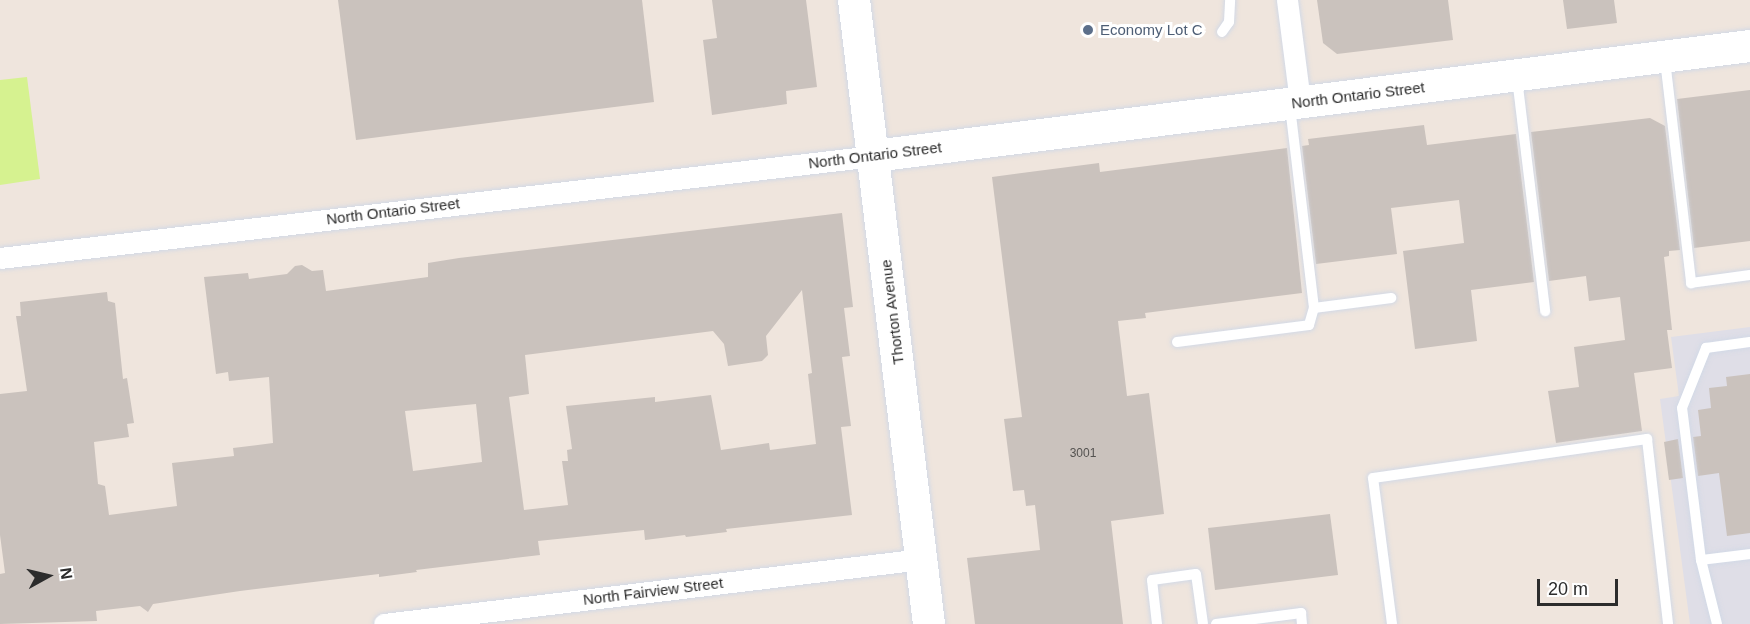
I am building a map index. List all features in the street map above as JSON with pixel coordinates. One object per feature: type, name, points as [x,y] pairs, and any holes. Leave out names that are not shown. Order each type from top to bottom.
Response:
[{"type":"street","name":"Thorton Avenue","points":[[855,0],[929,624]]},
{"type":"street","points":[[1287,0],[1295,103]]},
{"type":"street","name":"North Ontario Street","points":[[0,258],[874,156],[1750,46]]},
{"type":"street","name":"North Fairview Street","points":[[384,624],[922,559]]},
{"type":"lane","points":[[1222,32],[1228,22],[1230,0]]},
{"type":"lane","points":[[1665,57],[1691,283],[1750,275]]},
{"type":"lane","points":[[1517,75],[1545,311]]},
{"type":"lane","points":[[1177,342],[1309,325],[1314,308],[1295,103]]},
{"type":"lane","points":[[1314,308],[1391,298]]},
{"type":"lane","points":[[1717,624],[1701,560],[1682,408],[1706,348],[1750,342]]},
{"type":"lane","points":[[1392,624],[1373,478],[1647,439],[1668,624]]},
{"type":"lane","points":[[1701,560],[1750,554]]},
{"type":"lane","points":[[1157,624],[1152,580],[1196,574],[1203,624]]},
{"type":"lane","points":[[1216,624],[1301,613],[1302,624]]},
{"type":"shaded area","points":[[1750,327],[1750,624],[1690,624],[1660,399],[1679,396],[1671,337]]},
{"type":"green space","points":[[27,77],[40,179],[0,185],[0,80]]},
{"type":"building","points":[[338,0],[642,0],[654,102],[356,140]]},
{"type":"building","points":[[712,0],[806,0],[817,87],[786,91],[787,104],[712,115],[703,40],[717,38]]},
{"type":"building","points":[[1317,0],[1448,0],[1453,40],[1337,54],[1323,43]]},
{"type":"building","points":[[1563,0],[1614,0],[1617,23],[1567,29]]},
{"type":"building","points":[[1750,90],[1750,241],[1694,248],[1677,99]]},
{"type":"building","points":[[1650,118],[1665,126],[1680,250],[1669,251],[1669,256],[1664,257],[1672,330],[1667,330],[1672,368],[1634,373],[1642,431],[1556,443],[1548,391],[1579,387],[1574,347],[1625,340],[1620,297],[1589,301],[1586,276],[1549,281],[1531,132]]},
{"type":"building","points":[[1424,125],[1427,145],[1516,134],[1534,282],[1471,290],[1477,341],[1415,349],[1403,251],[1464,243],[1459,200],[1391,208],[1397,254],[1316,264],[1302,146],[1309,145],[1308,139]]},
{"type":"building","points":[[1287,148],[1302,293],[1145,313],[1146,318],[1118,321],[1127,396],[1149,393],[1164,514],[1111,521],[1123,624],[975,624],[967,558],[1040,550],[1035,505],[1026,506],[1024,490],[1013,491],[1004,419],[1022,417],[992,177],[1099,163],[1100,172]]},
{"type":"building","points":[[842,213],[853,307],[844,308],[850,356],[842,357],[851,426],[841,427],[852,515],[726,529],[727,532],[686,537],[685,535],[645,540],[644,530],[538,541],[540,555],[416,570],[417,572],[379,577],[379,574],[240,591],[153,604],[148,612],[140,606],[96,611],[97,621],[0,624],[0,574],[5,573],[0,535],[0,394],[27,391],[16,316],[21,316],[20,302],[107,292],[108,301],[115,303],[123,379],[127,378],[134,423],[127,424],[129,437],[94,442],[98,484],[105,486],[109,515],[177,506],[172,463],[234,456],[233,448],[273,443],[269,377],[229,381],[228,372],[216,374],[204,277],[248,273],[249,279],[287,274],[295,266],[302,265],[312,271],[323,270],[326,291],[428,277],[428,263]],"holes":[[[802,290],[812,373],[808,374],[816,444],[770,450],[769,443],[721,450],[711,395],[655,402],[655,397],[566,406],[572,449],[567,450],[568,461],[562,461],[568,505],[524,510],[509,397],[529,394],[525,355],[713,331],[724,344],[728,366],[762,361],[768,355],[766,336]],[[476,404],[482,462],[413,471],[405,411]]]},
{"type":"building","points":[[1750,374],[1750,533],[1727,536],[1719,473],[1698,476],[1693,437],[1701,436],[1698,410],[1711,408],[1709,388],[1727,386],[1726,377]]},
{"type":"building","points":[[1678,439],[1683,478],[1669,480],[1664,442]]},
{"type":"building","points":[[1330,514],[1338,575],[1215,590],[1208,528]]},
{"type":"place","name":"Economy Lot C","points":[[1088,30]]}]
